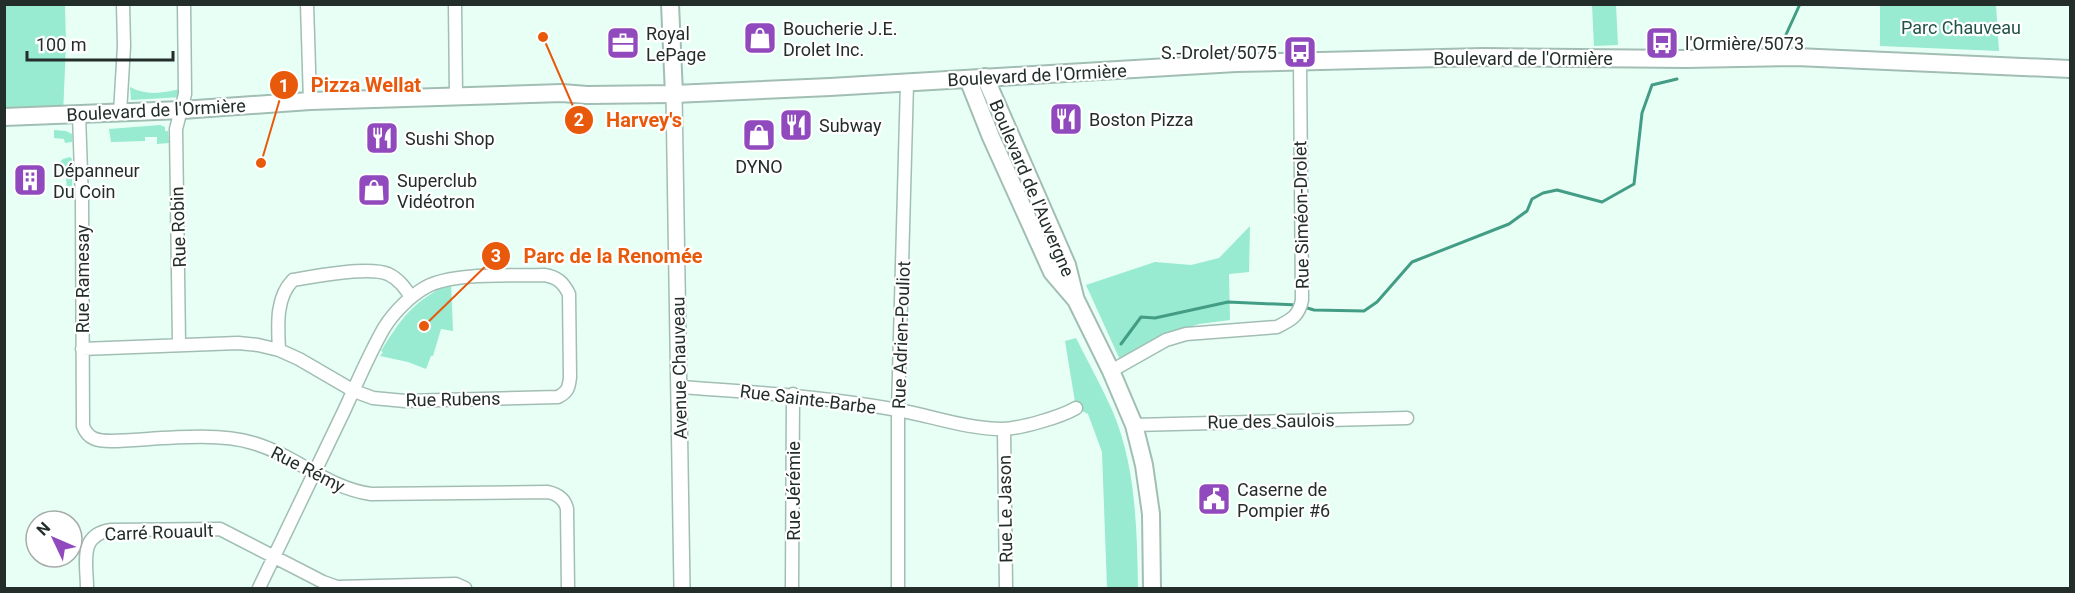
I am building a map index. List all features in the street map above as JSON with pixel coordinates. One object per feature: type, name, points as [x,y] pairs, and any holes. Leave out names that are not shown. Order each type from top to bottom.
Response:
[{"type":"main road","name":"Avenue Chauveau","points":[[670,4],[674,94]]},
{"type":"main road","name":"Boulevard de l'Ormière","points":[[4,117],[182,110],[310,101],[562,93],[674,94],[1300,61],[1483,57],[1688,59],[1796,57],[2070,69]]},
{"type":"main road","name":"Boulevard de l'Auvergne","points":[[985,77],[1067,265],[1076,300],[1112,371],[1134,425],[1144,465],[1151,514],[1152,588]]},
{"type":"main road","name":"Boulevard de l'Auvergne","points":[[968,79],[1052,272],[1076,300]]},
{"type":"street","points":[[120,113],[124,46],[123,4]]},
{"type":"street","name":"Rue Robin","points":[[179,344],[176,129],[185,94],[184,4]]},
{"type":"street","points":[[306,4],[310,101]]},
{"type":"street","points":[[455,4],[456,96]]},
{"type":"street","name":"Rue Siméon-Drolet","points":[[1112,371],[1166,340],[1186,334],[1277,327],[1287,322],[1301,305],[1300,61]]},
{"type":"street","name":"Rue Adrien-Pouliot","points":[[898,588],[898,410],[907,82]]},
{"type":"street","name":"Avenue Chauveau","points":[[674,94],[682,588]]},
{"type":"street","name":"Rue Ramesay","points":[[79,115],[82,201],[82,426],[86,434],[93,439]]},
{"type":"street","points":[[259,588],[385,327],[411,297],[395,278],[385,273],[362,271],[293,280],[286,287],[282,296],[278,324],[279,350]]},
{"type":"street","name":"Rue Rubens","points":[[82,349],[179,344],[258,345],[279,350],[299,359],[354,391],[373,398],[417,400],[549,398],[558,397],[569,387],[569,294],[562,282],[555,277],[544,275],[464,278],[428,286],[411,297]]},
{"type":"street","name":"Rue Sainte-Barbe","points":[[679,387],[793,394],[898,410],[969,426],[1004,429],[1041,421],[1076,408]]},
{"type":"street","name":"Rue Jérémie","points":[[792,588],[793,394]]},
{"type":"street","name":"Rue des Saulois","points":[[1134,425],[1407,418]]},
{"type":"street","name":"Rue Le Jason","points":[[1004,429],[1006,588]]},
{"type":"street","name":"Rue Rémy","points":[[93,439],[111,441],[227,437],[262,446],[354,492],[370,494],[548,492],[560,497],[566,504],[568,588]]},
{"type":"street","name":"Carré Rouault","points":[[87,588],[86,548],[93,536],[100,531],[220,529],[337,587],[456,584],[465,588]]},
{"type":"green space","points":[[5,5],[65,5],[63,115],[5,117]]},
{"type":"green space","points":[[1592,5],[1616,5],[1618,45],[1594,46]]},
{"type":"green space","name":"Parc Chauveau","points":[[1880,5],[1996,5],[1999,51],[1880,46]]},
{"type":"green space","points":[[130,87],[148,93],[180,89],[181,97],[131,100]]},
{"type":"green space","points":[[160,125],[168,131],[169,143],[157,144],[157,137],[145,137],[145,141],[111,142],[109,129]]},
{"type":"green space","points":[[54,130],[72,134],[72,142],[65,143],[64,139],[54,138]]},
{"type":"green space","points":[[70,157],[72,159],[72,198],[67,199],[66,174],[60,162]]},
{"type":"green space","points":[[1250,226],[1249,272],[1229,274],[1230,320],[1199,324],[1180,330],[1121,362],[1086,285],[1155,262],[1191,265],[1219,258]]},
{"type":"green space","points":[[451,282],[453,331],[441,329],[433,356],[426,369],[408,362],[380,356],[389,338],[410,310],[427,296]]},
{"type":"green space","points":[[1076,338],[1100,384],[1121,433],[1134,499],[1138,588],[1107,588],[1102,452],[1088,414],[1076,408],[1065,341]]},
{"type":"waterway","points":[[1784,39],[1800,4]]},
{"type":"waterway","points":[[1304,307],[1314,310],[1364,311],[1377,302],[1412,262],[1509,224],[1527,211],[1532,199],[1543,193],[1557,190],[1602,202],[1634,184],[1642,113],[1652,85],[1677,79]]},
{"type":"waterway","points":[[1121,344],[1141,317],[1155,318],[1228,302],[1298,305]]},
{"type":"place","name":"Harvey's","points":[[543,37]]},
{"type":"place","name":"Boucherie J.E. Drolet Inc.","points":[[760,38]]},
{"type":"place","name":"Royal LePage","points":[[623,43]]},
{"type":"place","name":"l'Ormière/5073","points":[[1662,43]]},
{"type":"place","name":"S.-Drolet/5075","points":[[1300,52]]},
{"type":"place","name":"Boston Pizza","points":[[1066,119]]},
{"type":"place","name":"Subway","points":[[796,125]]},
{"type":"place","name":"DYNO","points":[[759,135]]},
{"type":"place","name":"Sushi Shop","points":[[382,138]]},
{"type":"place","name":"Pizza Wellat","points":[[261,163]]},
{"type":"place","name":"Dépanneur Du Coin","points":[[30,180]]},
{"type":"place","name":"Superclub Vidéotron","points":[[374,190]]},
{"type":"place","name":"Parc de la Renomée","points":[[424,326]]},
{"type":"place","name":"Caserne de Pompier #6","points":[[1214,499]]}]
